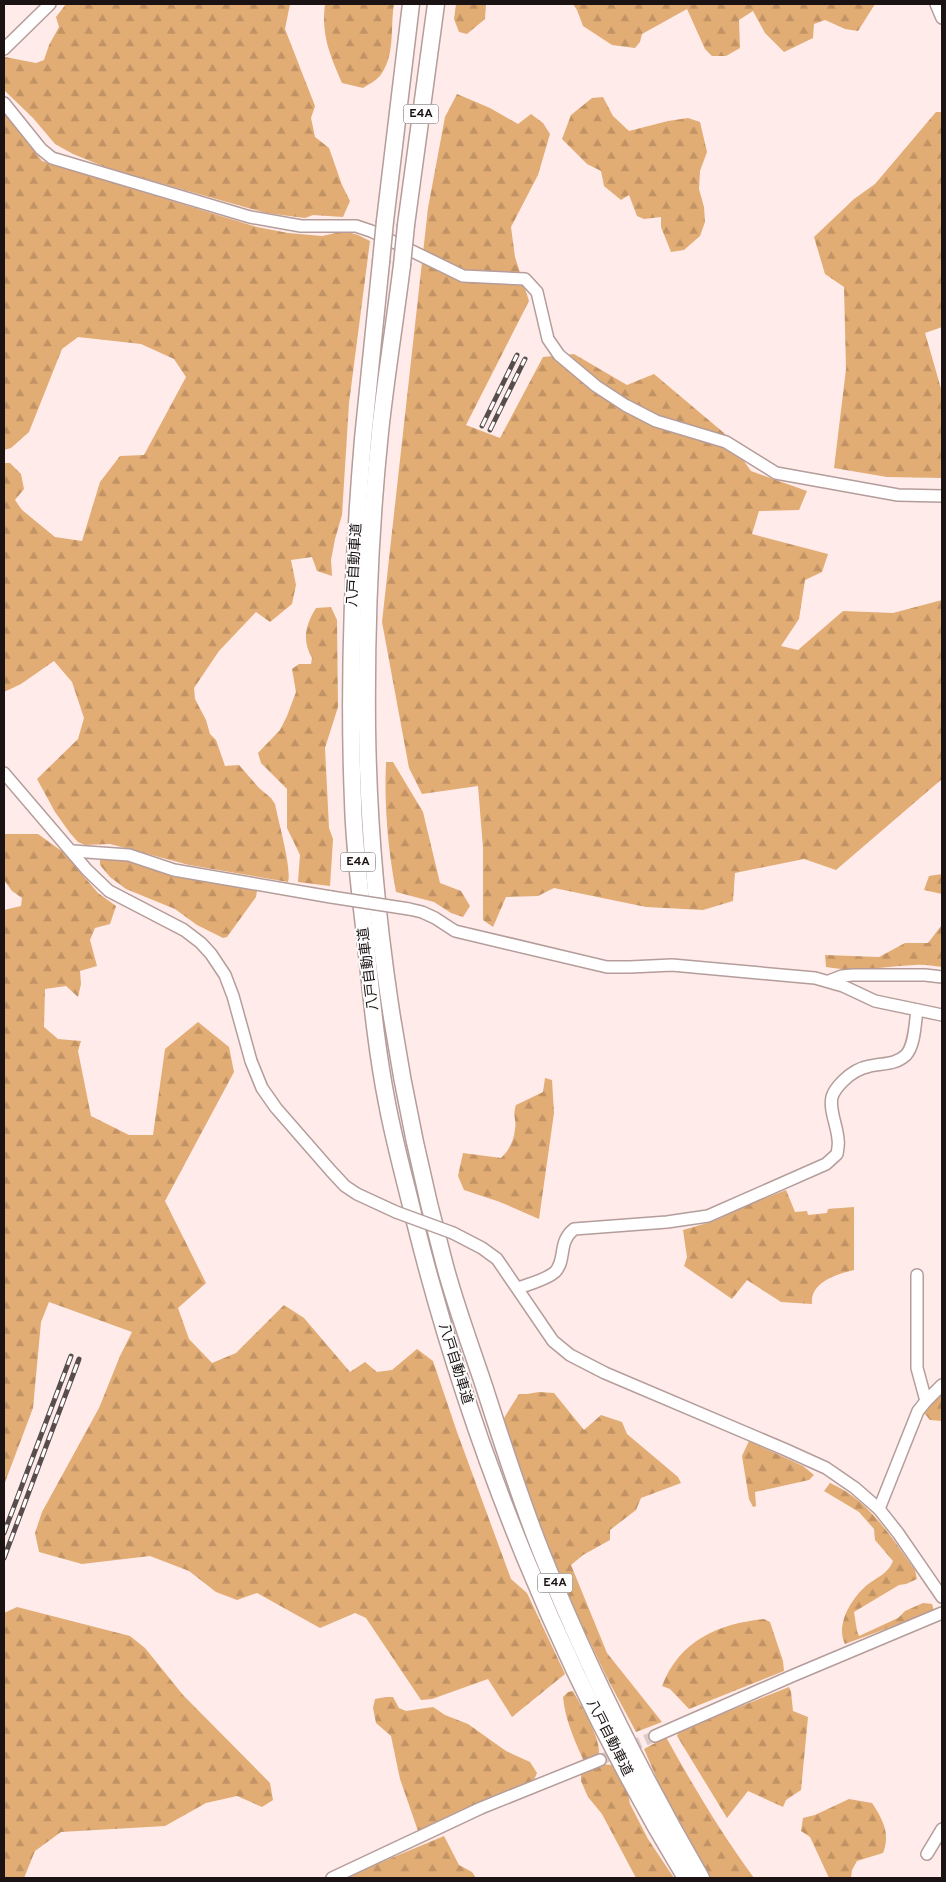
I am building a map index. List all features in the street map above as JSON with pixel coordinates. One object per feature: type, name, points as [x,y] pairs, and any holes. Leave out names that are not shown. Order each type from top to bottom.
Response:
[{"type":"highway","name":"八戸自動車道","points":[[411,4],[381,262],[363,441],[352,636],[353,804],[359,881],[371,988],[387,1102],[429,1277],[459,1378],[500,1497],[562,1642],[589,1699],[652,1823],[686,1878]]},
{"type":"highway","name":"八戸自動車道","points":[[436,4],[380,432],[370,563],[367,726],[376,880],[388,986],[405,1097],[446,1271],[510,1465],[542,1553],[615,1718],[666,1817],[701,1878]]},
{"type":"street","points":[[4,49],[50,4]]},
{"type":"street","points":[[936,4],[942,18]]},
{"type":"street","points":[[4,103],[41,149],[52,158],[250,217],[300,226],[356,226],[371,231],[463,276],[525,280],[537,292],[548,339],[560,355],[596,386],[625,405],[656,421],[726,442],[776,473],[898,495],[942,496]]},
{"type":"street","points":[[4,773],[87,870],[109,891],[184,930],[212,954],[225,975],[234,996],[251,1061],[262,1088],[331,1171],[346,1186],[357,1194],[396,1212],[453,1234],[482,1248],[497,1259],[553,1341],[570,1355],[826,1468],[855,1488],[879,1509],[898,1532],[942,1597]]},
{"type":"street","points":[[73,852],[129,855],[174,870],[409,909],[422,912],[455,931],[607,967],[672,965],[815,978],[829,981],[875,1001],[942,1015]]},
{"type":"street","points":[[829,981],[842,976],[853,975],[912,974],[942,977]]},
{"type":"street","points":[[518,1288],[547,1277],[556,1271],[564,1242],[567,1235],[574,1229],[667,1222],[708,1216],[826,1164],[837,1154],[839,1140],[832,1108],[832,1097],[838,1086],[850,1074],[860,1069],[871,1065],[889,1064],[907,1054],[912,1040],[916,1010]]},
{"type":"street","points":[[917,1275],[917,1368],[926,1401]]},
{"type":"street","points":[[879,1509],[918,1412],[942,1385]]},
{"type":"street","points":[[655,1736],[801,1672],[942,1614]]},
{"type":"street","points":[[332,1878],[481,1808],[600,1760]]},
{"type":"street","points":[[927,1854],[942,1829]]},
{"type":"green space","points":[[66,4],[290,4],[285,29],[315,106],[311,118],[315,137],[329,148],[342,185],[350,201],[343,217],[313,215],[305,218],[266,213],[110,169],[73,154],[55,144],[33,118],[4,90],[4,59],[5,57],[36,63],[44,60],[49,45],[59,27],[56,17]]},
{"type":"green space","points":[[325,4],[394,4],[388,60],[379,77],[363,88],[342,83],[330,54],[325,35]]},
{"type":"green space","points":[[456,4],[486,4],[485,19],[467,34],[459,32],[454,19]]},
{"type":"green space","points":[[573,4],[875,4],[858,31],[845,29],[825,20],[814,24],[813,38],[784,52],[765,33],[753,11],[739,20],[740,48],[726,56],[712,56],[705,49],[687,9],[642,34],[640,42],[635,48],[612,45],[583,26]]},
{"type":"green space","points":[[457,94],[490,108],[518,124],[531,114],[543,123],[550,134],[538,175],[511,227],[515,257],[529,301],[466,425],[500,438],[543,357],[574,354],[627,385],[654,374],[724,433],[751,471],[807,491],[799,510],[759,511],[752,534],[828,554],[822,572],[805,580],[799,619],[781,646],[798,650],[843,611],[893,613],[942,600],[942,779],[836,870],[804,859],[735,873],[733,901],[703,910],[646,907],[554,888],[538,896],[506,897],[493,927],[483,920],[483,848],[478,786],[422,794],[409,768],[382,622],[428,208],[445,117]]},
{"type":"green space","points":[[603,97],[613,116],[629,131],[688,118],[700,122],[707,152],[700,171],[699,189],[704,207],[705,222],[700,236],[684,250],[671,252],[661,227],[661,217],[644,219],[637,216],[629,195],[621,200],[604,186],[601,171],[587,164],[562,139],[571,115],[592,98]]},
{"type":"green space","points":[[4,112],[42,161],[257,227],[288,233],[322,236],[345,231],[370,241],[349,403],[342,515],[331,560],[332,576],[317,571],[312,557],[291,560],[296,585],[292,604],[270,622],[256,612],[219,651],[194,688],[195,699],[206,720],[210,734],[216,740],[225,766],[239,765],[275,804],[288,867],[288,882],[189,865],[110,844],[85,845],[78,842],[55,812],[37,779],[78,739],[84,718],[72,682],[54,661],[21,684],[4,692],[4,463],[10,463],[21,474],[24,489],[15,500],[22,510],[55,537],[82,541],[100,482],[120,456],[144,455],[186,377],[174,359],[141,344],[78,337],[62,349],[29,432],[11,448],[4,450]]},
{"type":"green space","points":[[936,112],[942,112],[942,327],[925,333],[942,392],[942,478],[887,477],[834,468],[846,369],[844,287],[825,274],[814,237],[854,199],[875,184]]},
{"type":"green space","points":[[331,607],[337,620],[338,707],[325,748],[329,828],[333,839],[330,886],[298,882],[300,855],[287,828],[287,789],[261,763],[258,753],[280,730],[287,716],[296,692],[292,669],[299,664],[311,664],[312,658],[307,645],[306,633],[312,615],[316,608]]},
{"type":"green space","points":[[386,762],[393,762],[423,812],[440,883],[461,891],[470,906],[463,917],[451,913],[434,902],[396,892],[387,827]]},
{"type":"green space","points":[[4,834],[38,834],[63,852],[98,893],[116,906],[110,924],[95,928],[90,940],[97,966],[80,971],[81,984],[78,997],[66,986],[45,989],[44,1027],[58,1039],[81,1041],[78,1051],[91,1116],[129,1135],[153,1135],[165,1049],[198,1022],[229,1047],[234,1072],[165,1201],[206,1283],[178,1308],[189,1339],[212,1363],[236,1353],[284,1305],[304,1318],[350,1372],[365,1362],[377,1372],[392,1370],[417,1349],[433,1361],[511,1579],[527,1593],[565,1674],[512,1717],[488,1679],[432,1699],[421,1700],[366,1618],[355,1613],[320,1628],[257,1593],[237,1600],[216,1592],[189,1571],[150,1556],[82,1564],[39,1552],[35,1533],[42,1512],[99,1408],[132,1332],[49,1302],[41,1322],[33,1408],[4,1485],[4,910],[21,906],[22,898],[12,891],[4,880]]},
{"type":"green space","points":[[126,858],[257,891],[256,897],[227,937],[223,938],[197,925],[175,909],[126,889],[110,877],[100,865],[100,859]]},
{"type":"green space","points":[[942,874],[942,894],[924,890],[929,876]]},
{"type":"green space","points":[[942,921],[942,967],[918,965],[871,969],[837,969],[826,967],[825,955],[879,957],[905,943],[928,943],[941,926]]},
{"type":"green space","points":[[545,1078],[552,1080],[554,1113],[539,1219],[500,1202],[464,1190],[458,1176],[463,1153],[501,1158],[504,1155],[514,1137],[516,1105],[543,1092]]},
{"type":"green space","points":[[786,1190],[795,1212],[807,1211],[808,1215],[827,1213],[828,1209],[854,1207],[854,1270],[826,1280],[815,1290],[812,1304],[781,1302],[747,1280],[732,1299],[684,1266],[687,1257],[683,1230],[714,1221]]},
{"type":"green space","points":[[554,1393],[584,1430],[601,1415],[622,1422],[627,1434],[678,1477],[681,1483],[641,1498],[636,1510],[610,1530],[610,1540],[583,1555],[571,1565],[607,1653],[662,1722],[636,1732],[583,1628],[558,1569],[524,1479],[504,1418],[519,1394]]},
{"type":"green space","points":[[942,1393],[942,1421],[930,1420],[924,1413],[931,1402]]},
{"type":"green space","points":[[749,1441],[803,1466],[814,1475],[809,1480],[755,1492],[756,1506],[753,1507],[749,1499],[742,1456]]},
{"type":"green space","points":[[830,1483],[856,1499],[878,1520],[915,1570],[917,1579],[899,1585],[854,1612],[859,1636],[898,1618],[905,1611],[923,1603],[932,1604],[934,1611],[845,1644],[842,1628],[851,1604],[861,1590],[885,1572],[893,1561],[875,1540],[874,1529],[859,1512],[824,1491]]},
{"type":"green space","points":[[17,1607],[130,1636],[145,1648],[183,1695],[270,1783],[273,1800],[262,1807],[237,1796],[206,1803],[165,1826],[61,1832],[35,1851],[24,1878],[4,1878],[4,1613]]},
{"type":"green space","points":[[764,1619],[770,1622],[783,1661],[784,1671],[689,1709],[670,1689],[662,1686],[679,1657],[702,1637],[731,1625]]},
{"type":"green space","points":[[789,1687],[793,1711],[808,1717],[801,1790],[786,1800],[783,1807],[748,1791],[727,1818],[677,1736],[679,1731]]},
{"type":"green space","points":[[573,1691],[595,1733],[598,1742],[598,1756],[602,1764],[612,1765],[628,1794],[630,1804],[648,1839],[674,1878],[636,1878],[602,1814],[588,1797],[581,1781],[581,1773],[587,1768],[572,1733],[564,1706],[563,1697],[568,1692]]},
{"type":"green space","points":[[393,1697],[399,1708],[406,1711],[433,1707],[445,1715],[468,1724],[506,1751],[530,1762],[537,1773],[534,1780],[464,1809],[418,1831],[400,1779],[391,1736],[376,1723],[373,1708],[375,1699]]},
{"type":"green space","points":[[666,1737],[708,1809],[754,1878],[711,1878],[660,1786],[644,1749]]},
{"type":"green space","points":[[849,1799],[872,1803],[884,1826],[886,1833],[885,1846],[883,1853],[857,1861],[852,1870],[851,1878],[829,1878],[810,1837],[801,1831],[803,1818],[815,1815]]},
{"type":"green space","points":[[444,1836],[459,1865],[472,1872],[476,1878],[348,1878],[377,1864]]},
{"type":"tunnel","points":[[600,1760],[655,1736]]},
{"type":"railway","points":[[482,426],[517,355]]},
{"type":"railway","points":[[490,430],[525,359]]},
{"type":"railway","points":[[4,1533],[71,1356]]},
{"type":"railway","points":[[4,1558],[79,1359]]}]
